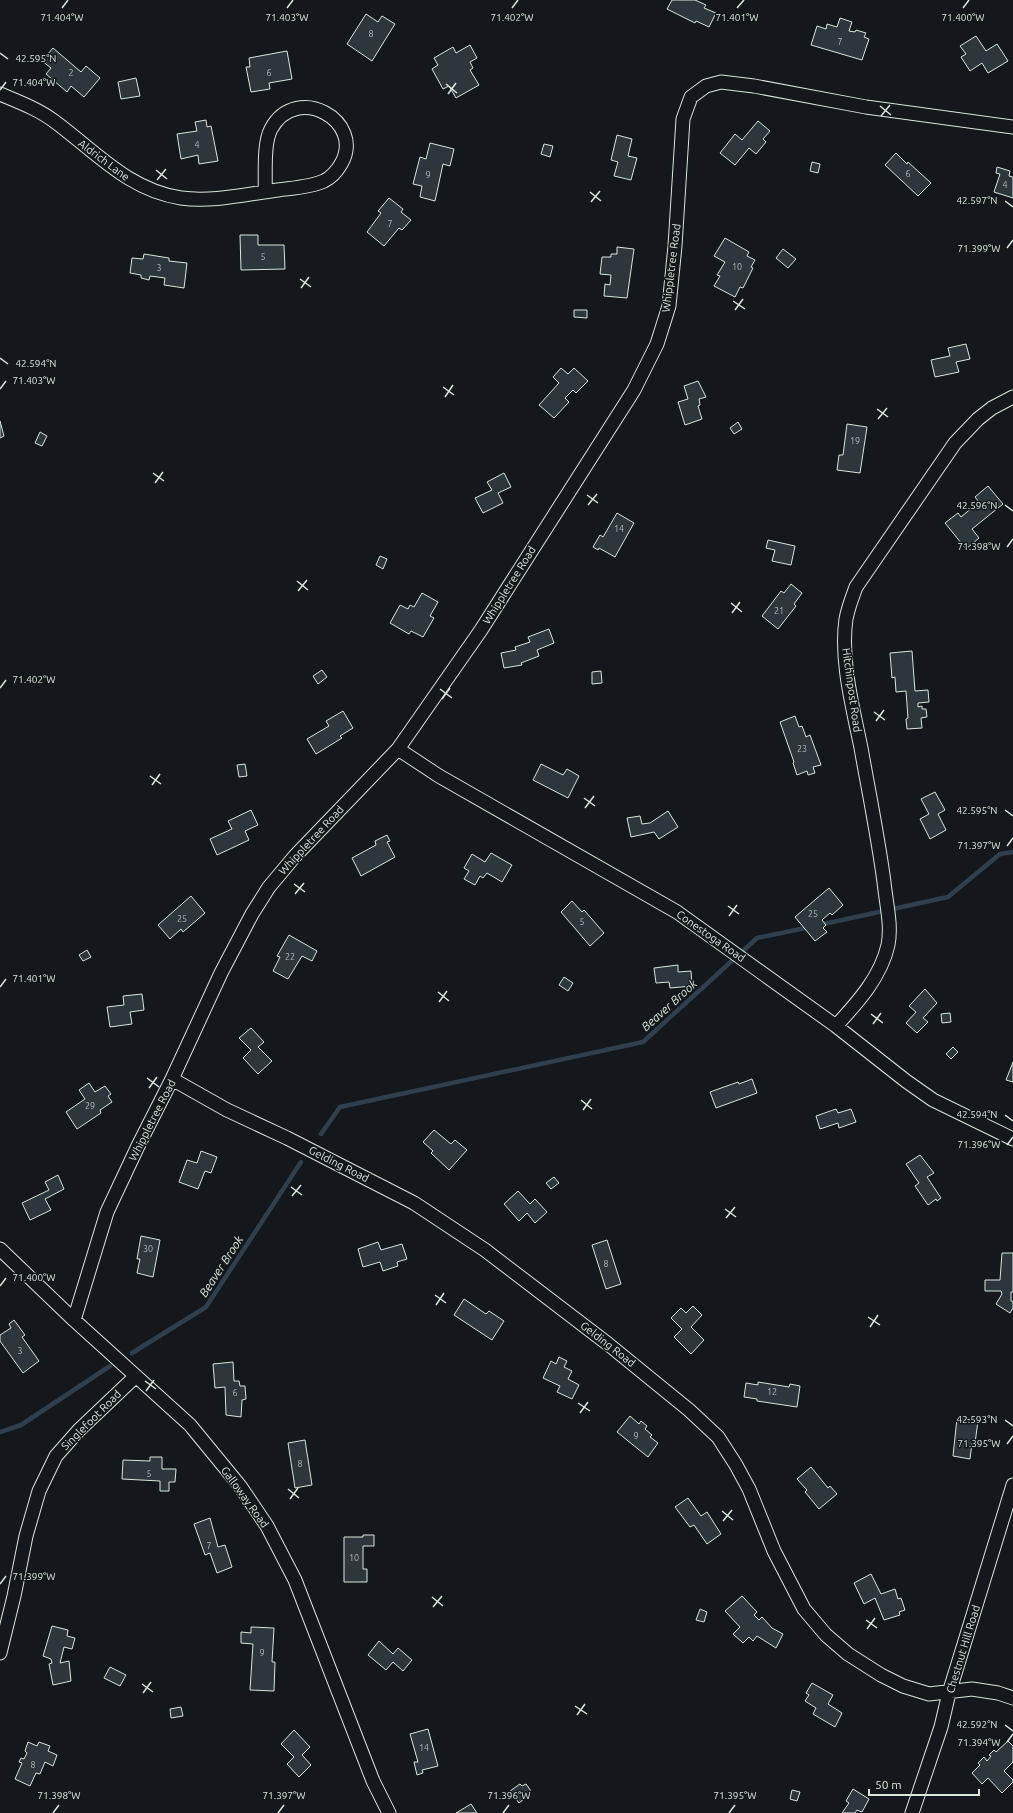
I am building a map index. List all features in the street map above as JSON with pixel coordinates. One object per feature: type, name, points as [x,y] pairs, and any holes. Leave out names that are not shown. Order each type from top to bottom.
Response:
[{"type":"street","name":"Whippletree Road","points":[[74,1320],[107,1212],[172,1079],[221,972],[252,914],[269,887],[295,856],[398,749],[485,623],[634,390],[657,344],[668,306],[675,246],[683,119],[691,97],[706,86],[721,82],[754,86],[866,107],[1013,127]]},
{"type":"street","name":"Aldrich Lane","points":[[0,94],[41,112],[109,166],[132,181],[151,190],[172,196],[198,199],[213,199],[265,192],[314,185],[326,180],[336,172],[343,160],[346,147],[344,133],[337,121],[326,112],[314,107],[300,107],[287,112],[277,120],[270,130],[267,142],[265,192]]},
{"type":"street","name":"Hitchinpost Road","points":[[836,1026],[856,1004],[872,982],[881,964],[887,946],[889,930],[882,866],[850,690],[846,650],[846,620],[850,603],[856,587],[955,443],[978,419],[992,408],[1013,397]]},
{"type":"street","name":"Conestoga Road","points":[[398,749],[439,776],[677,912],[836,1026],[906,1081],[933,1100],[1013,1139]]},
{"type":"street","name":"Gelding Road","points":[[172,1079],[227,1110],[287,1138],[414,1203],[485,1250],[608,1344],[689,1410],[725,1446],[749,1489],[774,1551],[788,1581],[804,1609],[826,1635],[848,1654],[881,1676],[903,1686],[929,1694],[949,1693],[972,1689],[998,1693],[1013,1698]]},
{"type":"street","name":"Galloway Road","points":[[0,1249],[74,1320],[190,1425],[240,1486],[267,1526],[295,1580],[373,1781],[389,1813]]},
{"type":"street","name":"Singlefoot Road","points":[[0,1653],[14,1596],[26,1536],[39,1491],[56,1456],[79,1430],[136,1376]]},
{"type":"street","name":"Chestnut Hill Road","points":[[912,1813],[941,1727],[949,1693],[1013,1485]]},
{"type":"building","points":[[672,0],[695,0],[706,5],[704,8],[716,13],[709,27],[696,21],[695,23],[667,9]]},
{"type":"building","points":[[366,14],[378,22],[382,16],[395,24],[372,61],[347,44]]},
{"type":"building","points":[[840,18],[852,22],[849,31],[855,32],[856,30],[866,33],[864,37],[869,39],[862,60],[811,45],[817,26],[826,29],[827,24],[837,27]]},
{"type":"building","points":[[976,36],[986,51],[997,44],[1008,61],[988,73],[982,63],[970,71],[961,57],[966,54],[960,46]]},
{"type":"building","points":[[470,45],[477,58],[470,62],[473,68],[470,70],[479,85],[456,98],[449,86],[443,89],[432,69],[438,65],[434,58],[453,47],[456,53]]},
{"type":"building","points":[[53,48],[81,72],[86,66],[100,78],[84,97],[71,86],[67,92],[46,74],[51,68],[42,61]]},
{"type":"building","points":[[287,51],[292,79],[269,83],[270,89],[251,92],[246,67],[250,67],[249,58]]},
{"type":"building","points":[[136,78],[140,96],[121,99],[118,82]]},
{"type":"building","points":[[206,120],[207,127],[211,126],[218,161],[199,164],[198,155],[181,159],[177,134],[197,131],[195,122]]},
{"type":"building","points":[[758,121],[770,131],[763,139],[766,142],[756,154],[749,148],[735,165],[720,153],[735,134],[742,140]]},
{"type":"building","points":[[617,135],[632,139],[628,156],[637,158],[631,180],[614,176],[618,162],[611,160]]},
{"type":"building","points":[[430,143],[454,149],[450,166],[443,164],[435,201],[420,197],[422,186],[413,184],[420,157],[426,159]]},
{"type":"building","points":[[544,144],[553,146],[550,157],[541,154]]},
{"type":"building","points":[[896,153],[931,183],[918,196],[885,165]]},
{"type":"building","points":[[812,162],[820,164],[818,173],[810,171]]},
{"type":"building","points":[[997,167],[1010,171],[1009,176],[1013,177],[1013,198],[994,192],[1000,174],[996,173]]},
{"type":"building","points":[[389,198],[403,209],[401,212],[411,220],[402,230],[399,228],[384,246],[367,232],[381,213],[378,211]]},
{"type":"building","points":[[240,235],[258,235],[258,245],[284,245],[285,269],[241,270]]},
{"type":"building","points":[[725,238],[749,252],[747,256],[755,260],[751,267],[753,268],[743,288],[740,287],[735,297],[714,286],[720,276],[717,275],[725,262],[714,256]]},
{"type":"building","points":[[617,247],[634,249],[627,298],[604,296],[605,284],[610,285],[611,275],[600,274],[602,257],[611,257],[611,254],[617,254]]},
{"type":"building","points":[[783,249],[796,259],[788,268],[776,258]]},
{"type":"building","points":[[144,254],[169,258],[169,261],[187,263],[184,288],[164,285],[165,278],[150,276],[149,280],[141,278],[141,275],[130,273],[132,258],[143,259]]},
{"type":"building","points":[[574,310],[587,310],[587,318],[574,317]]},
{"type":"building","points":[[966,344],[970,359],[956,362],[959,372],[935,377],[931,360],[950,356],[948,348]]},
{"type":"building","points":[[561,368],[568,374],[574,368],[588,381],[576,393],[573,390],[565,398],[569,402],[554,418],[539,405],[559,383],[553,377]]},
{"type":"building","points":[[698,381],[706,397],[699,399],[700,405],[698,406],[702,419],[685,425],[678,402],[688,399],[684,386]]},
{"type":"building","points":[[0,421],[4,436],[0,438]]},
{"type":"building","points":[[738,422],[742,429],[734,434],[730,428]]},
{"type":"building","points":[[847,424],[867,427],[860,473],[837,470],[839,455],[843,455]]},
{"type":"building","points":[[40,432],[47,436],[42,446],[35,443]]},
{"type":"building","points":[[504,473],[511,487],[498,493],[503,503],[483,513],[475,498],[492,490],[487,482]]},
{"type":"building","points":[[988,486],[1003,504],[972,529],[979,538],[966,549],[945,523],[958,513],[961,517],[979,502],[975,497]]},
{"type":"building","points":[[617,513],[634,523],[615,557],[599,548],[598,550],[593,547],[600,535],[603,537]]},
{"type":"building","points":[[768,540],[795,546],[791,565],[772,561],[775,550],[766,548]]},
{"type":"building","points":[[380,556],[387,559],[383,569],[376,565]]},
{"type":"building","points":[[791,584],[802,593],[794,604],[796,606],[778,629],[762,616],[781,591],[784,593]]},
{"type":"building","points":[[422,593],[438,602],[430,616],[434,618],[423,637],[411,631],[409,634],[390,623],[400,605],[408,609],[410,605],[414,607]]},
{"type":"building","points":[[549,629],[554,643],[537,650],[539,656],[521,663],[522,665],[504,668],[501,653],[516,650],[515,647],[530,642],[528,637]]},
{"type":"building","points":[[912,651],[915,691],[928,690],[929,702],[918,703],[918,707],[922,706],[922,709],[926,709],[927,717],[921,718],[922,728],[907,729],[906,719],[908,718],[906,691],[896,692],[895,677],[892,678],[890,653]]},
{"type":"building","points":[[322,670],[327,677],[318,684],[313,676]]},
{"type":"building","points":[[601,671],[602,683],[592,684],[592,672]]},
{"type":"building","points":[[343,711],[353,728],[340,736],[342,738],[316,754],[307,739],[329,726],[326,721]]},
{"type":"building","points":[[795,716],[799,727],[802,726],[806,737],[810,735],[821,765],[813,767],[815,773],[808,775],[807,771],[797,775],[780,722]]},
{"type":"building","points":[[245,764],[247,776],[239,777],[237,765]]},
{"type":"building","points":[[541,764],[563,775],[567,769],[579,776],[568,798],[533,780]]},
{"type":"building","points":[[935,792],[945,810],[938,814],[946,830],[930,839],[920,819],[929,814],[921,799]]},
{"type":"building","points":[[251,810],[258,825],[245,831],[249,840],[217,855],[210,839],[232,829],[228,821]]},
{"type":"building","points":[[668,811],[678,827],[659,839],[654,832],[631,837],[627,818],[640,816],[642,824],[650,823]]},
{"type":"building","points":[[387,835],[390,841],[387,842],[395,857],[361,876],[352,858],[376,845],[375,841]]},
{"type":"building","points":[[491,853],[512,865],[502,882],[487,873],[483,878],[480,876],[475,885],[464,879],[469,871],[464,868],[472,854],[485,862]]},
{"type":"building","points":[[829,888],[843,905],[832,915],[830,913],[822,920],[826,925],[823,928],[827,932],[815,941],[795,917]]},
{"type":"building","points":[[191,896],[205,913],[183,932],[181,929],[170,939],[158,925]]},
{"type":"building","points":[[572,901],[582,912],[584,910],[604,933],[590,946],[561,912]]},
{"type":"building","points":[[289,935],[317,951],[312,961],[302,956],[288,979],[273,971],[280,957],[277,956]]},
{"type":"building","points":[[87,950],[91,957],[83,961],[79,955]]},
{"type":"building","points":[[678,965],[678,972],[691,971],[692,986],[670,988],[669,982],[656,983],[654,968]]},
{"type":"building","points":[[564,977],[573,983],[568,991],[559,985]]},
{"type":"building","points":[[925,989],[937,1003],[923,1018],[928,1022],[917,1033],[906,1023],[916,1012],[909,1006]]},
{"type":"building","points":[[142,994],[144,1010],[130,1012],[132,1024],[110,1027],[107,1007],[124,1005],[123,996]]},
{"type":"building","points":[[950,1013],[951,1022],[942,1023],[941,1014]]},
{"type":"building","points":[[251,1028],[264,1042],[258,1047],[272,1061],[258,1074],[243,1058],[251,1050],[239,1038]]},
{"type":"building","points":[[953,1047],[958,1052],[951,1059],[946,1054]]},
{"type":"building","points":[[1013,1062],[1013,1082],[1006,1080]]},
{"type":"building","points":[[752,1079],[757,1093],[716,1108],[710,1092],[738,1082],[739,1084]]},
{"type":"building","points":[[89,1083],[95,1092],[105,1086],[111,1094],[108,1096],[112,1102],[100,1110],[101,1113],[77,1129],[66,1112],[85,1099],[79,1090]]},
{"type":"building","points":[[836,1109],[838,1113],[851,1109],[856,1122],[839,1128],[838,1123],[820,1129],[816,1116]]},
{"type":"building","points":[[434,1130],[451,1144],[455,1140],[467,1150],[449,1170],[431,1153],[433,1151],[423,1142]]},
{"type":"building","points":[[201,1151],[217,1157],[211,1173],[205,1171],[198,1189],[179,1182],[187,1160],[197,1163]]},
{"type":"building","points":[[920,1155],[934,1173],[927,1177],[941,1198],[937,1201],[936,1199],[928,1205],[915,1186],[919,1183],[906,1164]]},
{"type":"building","points":[[58,1175],[64,1189],[45,1199],[51,1210],[30,1220],[22,1203],[49,1190],[45,1182]]},
{"type":"building","points":[[554,1177],[559,1183],[551,1189],[546,1183]]},
{"type":"building","points":[[518,1191],[530,1204],[535,1199],[547,1212],[535,1223],[527,1213],[519,1221],[504,1204]]},
{"type":"building","points":[[141,1236],[160,1240],[153,1277],[137,1273],[140,1259],[137,1259]]},
{"type":"building","points":[[607,1240],[621,1284],[606,1289],[592,1245]]},
{"type":"building","points":[[378,1242],[381,1250],[402,1244],[407,1259],[397,1262],[398,1266],[383,1271],[380,1262],[363,1267],[358,1249]]},
{"type":"building","points":[[1002,1253],[1013,1253],[1013,1292],[1011,1292],[1011,1301],[1013,1302],[1013,1308],[1010,1313],[996,1304],[1002,1294],[1001,1291],[985,1291],[985,1280],[1000,1280]]},
{"type":"building","points":[[464,1299],[486,1314],[489,1311],[504,1321],[492,1340],[454,1315]]},
{"type":"building","points":[[693,1306],[702,1315],[691,1327],[704,1340],[691,1354],[674,1337],[682,1329],[671,1318],[681,1308],[686,1313]]},
{"type":"building","points":[[14,1320],[25,1335],[22,1337],[39,1361],[23,1373],[0,1341],[0,1335],[11,1328],[9,1324]]},
{"type":"building","points":[[559,1357],[567,1361],[564,1367],[572,1371],[568,1379],[579,1385],[572,1399],[557,1392],[560,1386],[543,1378],[551,1361],[556,1364]]},
{"type":"building","points":[[233,1362],[234,1381],[239,1381],[240,1386],[245,1386],[246,1399],[242,1400],[241,1417],[226,1415],[225,1387],[215,1388],[213,1364]]},
{"type":"building","points":[[758,1382],[789,1387],[790,1384],[800,1386],[797,1407],[757,1401],[757,1399],[744,1397],[746,1383],[758,1385]]},
{"type":"building","points":[[630,1416],[639,1424],[641,1421],[647,1426],[645,1429],[652,1435],[650,1437],[658,1443],[648,1457],[617,1432]]},
{"type":"building","points":[[957,1418],[978,1421],[975,1443],[972,1443],[970,1459],[953,1456]]},
{"type":"building","points":[[305,1440],[312,1485],[295,1488],[288,1443]]},
{"type":"building","points":[[150,1457],[162,1457],[162,1469],[176,1469],[175,1482],[169,1482],[169,1491],[160,1491],[160,1481],[122,1479],[123,1460],[150,1461]]},
{"type":"building","points":[[811,1467],[828,1488],[830,1486],[837,1494],[819,1509],[805,1492],[807,1490],[797,1479]]},
{"type":"building","points":[[688,1498],[701,1516],[707,1512],[721,1534],[707,1544],[694,1525],[690,1527],[675,1507]]},
{"type":"building","points":[[210,1518],[218,1547],[225,1545],[232,1567],[217,1573],[210,1553],[205,1555],[194,1524]]},
{"type":"building","points":[[363,1535],[374,1535],[374,1546],[363,1546],[363,1569],[367,1569],[367,1582],[344,1582],[344,1537],[363,1537]]},
{"type":"building","points":[[871,1574],[881,1594],[895,1589],[898,1599],[901,1598],[905,1610],[899,1612],[900,1615],[884,1620],[875,1598],[864,1604],[854,1583]]},
{"type":"building","points":[[742,1596],[757,1612],[754,1615],[759,1620],[762,1617],[772,1628],[783,1634],[776,1648],[757,1636],[753,1641],[749,1637],[743,1643],[733,1634],[740,1627],[725,1611]]},
{"type":"building","points":[[700,1609],[707,1612],[704,1622],[696,1620]]},
{"type":"building","points":[[52,1626],[68,1630],[67,1636],[75,1638],[72,1649],[64,1647],[60,1663],[69,1661],[71,1681],[53,1685],[49,1664],[52,1663],[51,1659],[43,1656]]},
{"type":"building","points":[[251,1627],[274,1628],[272,1662],[275,1662],[274,1691],[250,1690],[253,1644],[241,1643],[241,1632],[251,1633]]},
{"type":"building","points":[[379,1641],[393,1654],[398,1648],[412,1660],[403,1671],[393,1662],[386,1670],[368,1655]]},
{"type":"building","points":[[110,1667],[126,1675],[120,1686],[104,1678]]},
{"type":"building","points":[[812,1683],[833,1695],[828,1704],[842,1713],[835,1727],[813,1714],[816,1708],[805,1701],[809,1695],[806,1693]]},
{"type":"building","points":[[181,1707],[183,1716],[171,1718],[170,1709]]},
{"type":"building","points":[[428,1729],[438,1766],[422,1770],[423,1773],[417,1775],[414,1762],[418,1762],[410,1734]]},
{"type":"building","points":[[294,1730],[310,1747],[302,1755],[311,1765],[299,1777],[287,1764],[294,1757],[281,1744]]},
{"type":"building","points":[[1008,1741],[1013,1746],[1013,1762],[1004,1771],[1013,1780],[1013,1782],[1002,1793],[988,1778],[982,1784],[972,1773],[980,1765],[978,1763],[984,1757],[987,1761],[991,1756],[989,1755],[994,1750],[996,1752]]},
{"type":"building","points":[[28,1742],[37,1746],[39,1742],[50,1746],[48,1751],[57,1755],[53,1766],[45,1762],[40,1774],[36,1773],[30,1786],[15,1779],[22,1763],[19,1762],[21,1758],[24,1759],[27,1753],[25,1751]]},
{"type":"building","points":[[520,1784],[522,1786],[526,1784],[531,1791],[526,1794],[528,1796],[519,1803],[510,1791]]},
{"type":"building","points":[[853,1789],[869,1799],[862,1812],[857,1810],[855,1813],[842,1813],[849,1803],[846,1801]]},
{"type":"building","points":[[792,1790],[800,1792],[797,1801],[790,1799]]},
{"type":"building","points":[[471,1804],[477,1813],[456,1813]]},
{"type":"waterway","name":"Beaver Brook","points":[[819,925],[948,897],[1000,854],[1013,852]]},
{"type":"waterway","name":"Beaver Brook","points":[[321,1134],[340,1107],[643,1042],[757,938],[810,927]]},
{"type":"waterway","name":"Beaver Brook","points":[[132,1353],[206,1307],[301,1162]]},
{"type":"waterway","name":"Beaver Brook","points":[[0,1432],[21,1425],[110,1366]]}]
